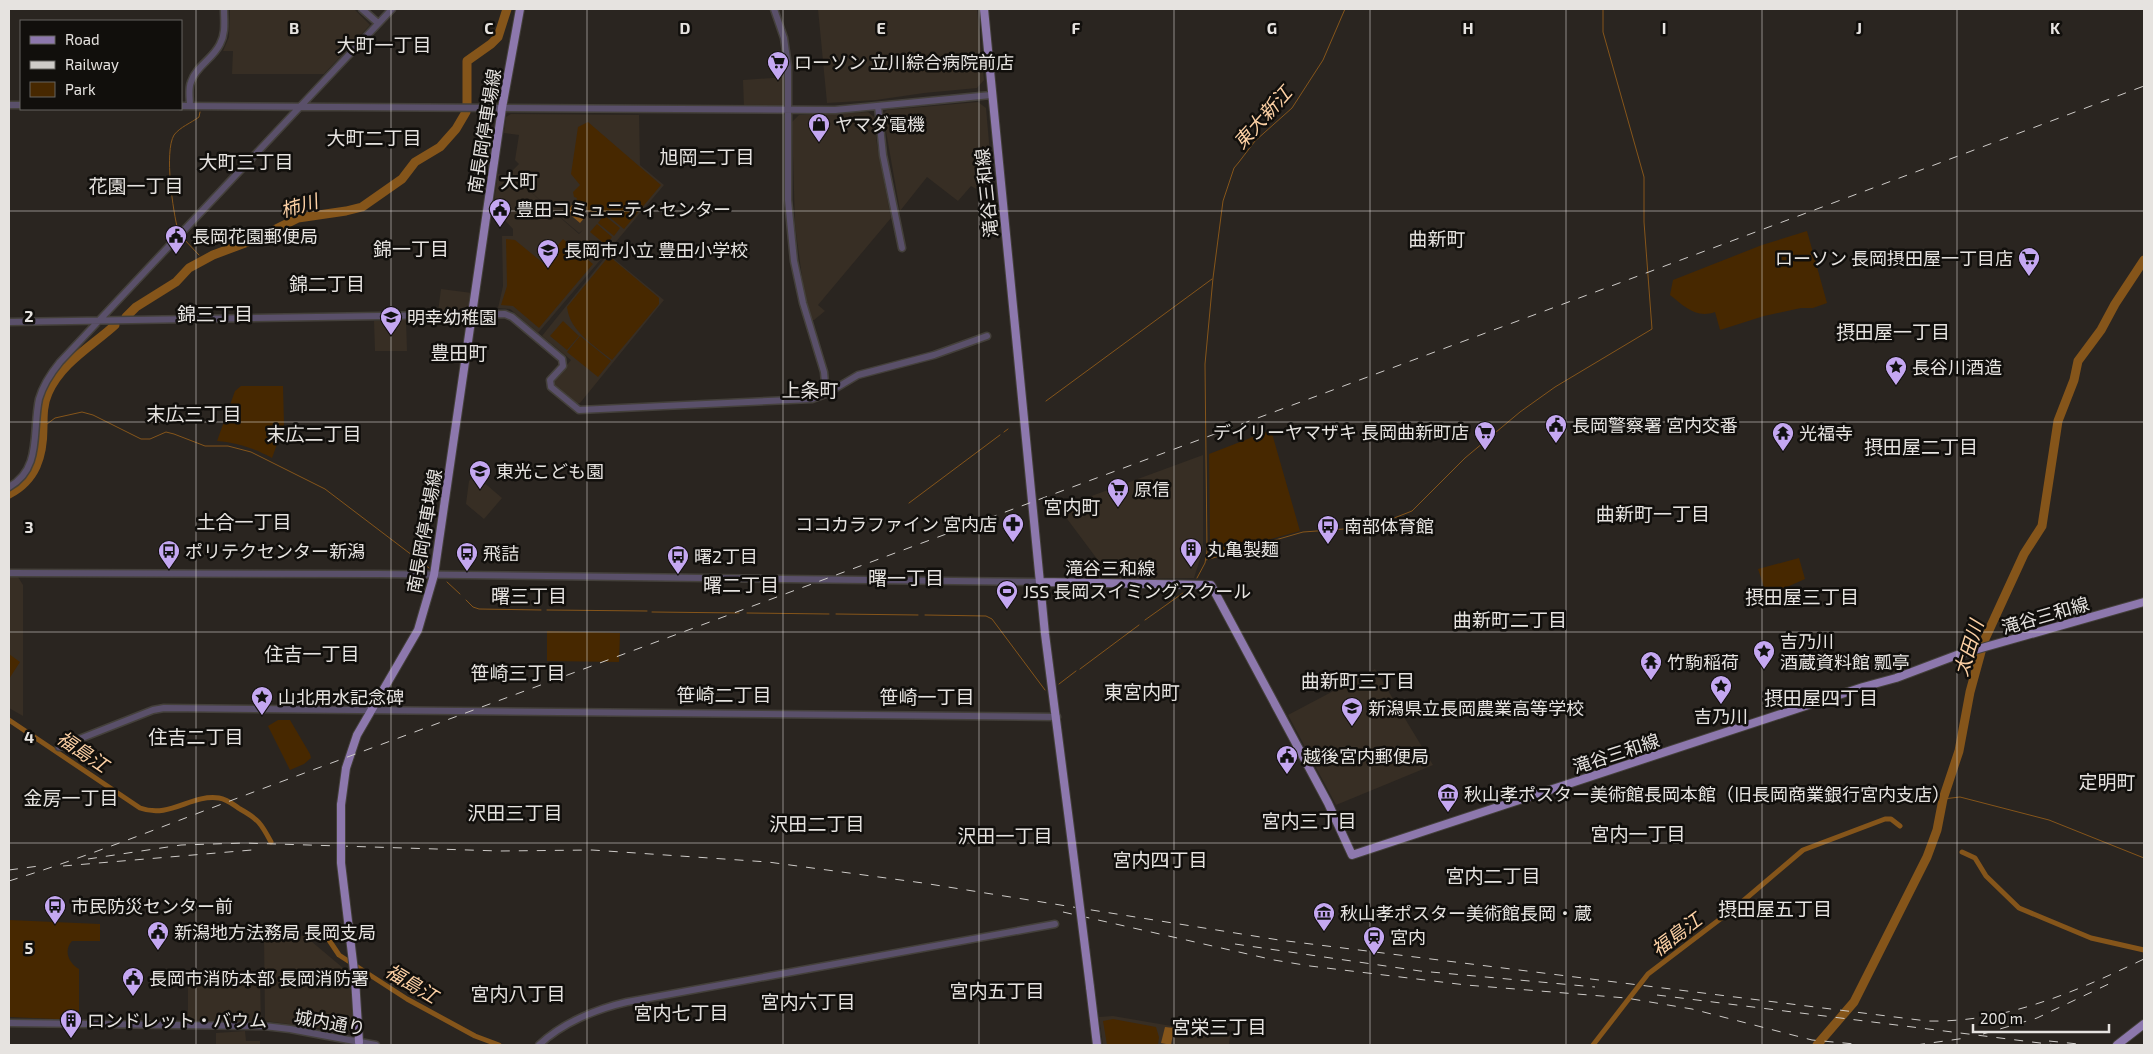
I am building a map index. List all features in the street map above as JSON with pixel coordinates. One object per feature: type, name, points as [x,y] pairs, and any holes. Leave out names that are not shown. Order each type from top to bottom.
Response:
[{"type":"main road","name":"南長岡停車場線","points":[[359,1044],[355,979],[341,863],[341,805],[349,756],[357,735],[370,709],[418,630],[434,575],[502,108],[520,9]]},
{"type":"main road","name":"滝谷三和線","points":[[984,9],[1040,582],[1096,1045]]},
{"type":"main road","name":"滝谷三和線","points":[[1040,582],[1211,584],[1328,804],[1352,855],[1863,687],[1896,678],[1966,653],[2144,602]]},
{"type":"main road","points":[[2117,1045],[2144,1024]]},
{"type":"street","points":[[190,106],[191,81],[195,73],[218,49],[223,36],[224,9]]},
{"type":"street","points":[[362,9],[378,23]]},
{"type":"street","points":[[9,487],[22,479],[31,465],[37,411],[44,386],[60,362],[392,9]]},
{"type":"street","points":[[774,9],[780,22],[787,52],[788,200],[793,252],[803,303],[824,372],[826,394]]},
{"type":"street","points":[[182,106],[788,110],[878,106],[991,95]]},
{"type":"street","points":[[878,106],[883,155],[902,248]]},
{"type":"street","points":[[9,322],[472,316],[501,313],[510,315],[562,359],[564,366],[550,380],[551,387],[579,410],[807,400],[826,394],[858,375],[934,355],[987,336]]},
{"type":"street","points":[[9,573],[434,575],[1040,582]]},
{"type":"street","points":[[59,747],[158,708],[1057,717]]},
{"type":"street","points":[[539,1045],[569,1024],[592,1012],[614,1005],[1055,924]]},
{"type":"street","name":"城内通り","points":[[9,1022],[264,1026],[290,1029],[359,1044],[376,1045]]},
{"type":"shaded area","points":[[230,9],[354,9],[370,25],[324,74],[232,74],[233,51],[223,51],[229,37]]},
{"type":"shaded area","points":[[818,9],[977,9],[984,80],[977,88],[876,100],[827,103]]},
{"type":"shaded area","points":[[787,77],[786,103],[782,107],[744,108],[743,80]]},
{"type":"shaded area","points":[[978,102],[986,108],[994,199],[971,186],[958,201],[927,177],[900,211],[883,114],[887,110]]},
{"type":"shaded area","points":[[868,112],[874,117],[877,145],[891,218],[818,305],[825,311],[814,320],[811,320],[804,292],[795,225],[792,122],[799,115]]},
{"type":"shaded area","points":[[511,114],[639,115],[640,165],[664,185],[608,251],[594,240],[607,252],[538,333],[510,309],[498,308],[503,286],[502,236],[513,236],[513,229],[493,208],[498,174],[512,177],[509,174],[519,164],[515,160],[519,135],[504,133],[506,117]],"holes":[[[518,181],[579,233],[583,230],[579,234]]]},
{"type":"shaded area","points":[[572,205],[586,216],[580,223],[567,212]]},
{"type":"shaded area","points":[[588,240],[602,251],[596,258],[582,247]]},
{"type":"shaded area","points":[[608,254],[664,300],[580,403],[577,403],[553,383],[571,360],[542,336]]},
{"type":"shaded area","points":[[441,289],[472,293],[470,311],[438,312]]},
{"type":"shaded area","name":"明幸幼稚園","points":[[406,319],[407,351],[375,351],[374,321]]},
{"type":"shaded area","points":[[1203,455],[1203,550],[1194,578],[1112,579],[1059,508]]},
{"type":"shaded area","name":"東光こども園","points":[[475,475],[502,498],[484,519],[466,504],[469,481]]},
{"type":"shaded area","points":[[9,577],[18,577],[23,585],[23,716],[9,708]]},
{"type":"shaded area","name":"新潟県立長岡農業高等学校","points":[[1375,669],[1433,765],[1336,805],[1288,715]]},
{"type":"shaded area","points":[[264,935],[305,936],[349,973],[354,1028],[349,1032],[265,1021]]},
{"type":"shaded area","points":[[188,974],[258,975],[260,978],[261,1022],[188,1021]]},
{"type":"shaded area","points":[[1113,1016],[1230,1036],[1229,1045],[1103,1045],[1099,1017]]},
{"type":"shaded area","points":[[1165,1027],[1174,1028],[1171,1045],[1161,1043]]},
{"type":"shaded area","points":[[245,1031],[246,1041],[260,1041],[260,1045],[216,1045],[216,1033]]},
{"type":"green space","points":[[588,122],[661,185],[624,229],[602,211],[596,218],[576,201],[577,198],[574,197],[573,192],[580,185],[571,174],[578,127]]},
{"type":"green space","points":[[604,215],[620,228],[614,236],[598,223]]},
{"type":"green space","points":[[597,224],[612,237],[606,245],[590,232]]},
{"type":"green space","points":[[1807,231],[1827,303],[1813,308],[1801,308],[1764,316],[1720,330],[1715,312],[1708,314],[1696,313],[1670,295],[1673,280],[1762,245]]},
{"type":"green space","points":[[506,239],[515,240],[543,263],[563,239],[593,264],[539,328],[513,306],[501,305],[507,286]]},
{"type":"green space","points":[[609,256],[659,298],[659,304],[612,360],[578,331],[569,316],[567,307]]},
{"type":"green space","points":[[563,321],[579,336],[567,350],[550,336]]},
{"type":"green space","points":[[580,336],[611,361],[598,377],[567,352]]},
{"type":"green space","points":[[241,386],[283,386],[284,425],[272,458],[246,446],[217,441],[235,391]]},
{"type":"green space","points":[[1271,430],[1300,531],[1210,556],[1209,454]]},
{"type":"green space","points":[[1799,558],[1805,579],[1767,596],[1758,569]]},
{"type":"green space","points":[[547,631],[620,633],[619,662],[547,661]]},
{"type":"green space","points":[[9,654],[20,662],[9,679]]},
{"type":"green space","points":[[278,720],[290,720],[311,758],[304,764],[290,770],[268,726]]},
{"type":"green space","points":[[9,920],[100,924],[100,941],[72,941],[68,949],[68,956],[72,964],[79,969],[79,1020],[9,1017]]},
{"type":"green space","points":[[1113,1019],[1156,1027],[1159,1037],[1158,1045],[1107,1045],[1103,1021]]},
{"type":"waterway","name":"柿川","points":[[467,104],[467,61],[498,37],[507,9]]},
{"type":"waterway","name":"東大新江","points":[[1197,578],[1205,563],[1207,551],[1205,364],[1223,201],[1234,168],[1255,141],[1292,108],[1323,60],[1345,9]]},
{"type":"waterway","points":[[1206,560],[1303,532],[1371,527],[1412,511],[1465,458],[1520,412],[1555,387],[1652,329],[1644,222],[1644,177],[1603,32],[1603,9]]},
{"type":"waterway","points":[[178,231],[170,182],[171,143],[176,132],[199,117],[200,112]]},
{"type":"waterway","name":"柿川","points":[[126,317],[136,307],[176,282],[189,268],[213,255],[256,239],[298,218],[362,207],[402,179],[415,162],[440,147],[456,129],[466,112]]},
{"type":"waterway","points":[[182,237],[199,255]]},
{"type":"waterway","name":"太田川","points":[[1817,1045],[1854,1002],[1927,857],[1937,830],[1943,799],[1959,751],[1970,692],[1984,641],[2024,554],[2042,526],[2058,421],[2074,380],[2078,361],[2101,330],[2115,304],[2144,260]]},
{"type":"waterway","points":[[1046,401],[1212,279]]},
{"type":"waterway","name":"柿川","points":[[9,494],[26,482],[36,466],[43,438],[44,405],[54,382],[69,364],[115,325]]},
{"type":"waterway","points":[[43,427],[55,418],[82,412],[93,415],[141,439],[150,439],[166,432],[205,446],[228,446],[251,452],[325,489],[429,568]]},
{"type":"waterway","points":[[1004,432],[1008,429]]},
{"type":"waterway","points":[[909,503],[1000,435]]},
{"type":"waterway","points":[[447,582],[460,594]]},
{"type":"waterway","points":[[1145,620],[1183,593]]},
{"type":"waterway","points":[[466,600],[473,607],[479,609],[541,610]]},
{"type":"waterway","points":[[547,610],[647,611]]},
{"type":"waterway","points":[[652,612],[739,613]]},
{"type":"waterway","points":[[747,613],[829,614]]},
{"type":"waterway","points":[[836,614],[918,615]]},
{"type":"waterway","points":[[925,615],[986,616],[992,619],[1045,690]]},
{"type":"waterway","points":[[1080,669],[1139,625]]},
{"type":"waterway","points":[[1059,684],[1076,671]]},
{"type":"waterway","name":"福島江","points":[[9,720],[140,808],[161,811],[199,799],[219,798],[230,802],[255,819],[262,826],[271,842]]},
{"type":"waterway","points":[[1943,799],[1960,797],[2049,820],[2144,858]]},
{"type":"waterway","name":"福島江","points":[[1593,1045],[1648,974],[1736,907],[1803,850],[1885,819],[1891,819],[1900,826]]},
{"type":"waterway","name":"福島江","points":[[1962,852],[1975,858],[1986,876],[2019,908],[2091,938],[2144,950]]},
{"type":"waterway","name":"福島江","points":[[323,931],[339,955],[407,999],[475,1036],[499,1045]]},
{"type":"railway","points":[[9,881],[138,836],[2144,86]]},
{"type":"railway","points":[[88,859],[181,845],[244,843],[500,851],[592,850],[768,862],[923,883],[1279,940],[1927,1021],[1984,1017],[2012,1011],[2066,994],[2144,959]]},
{"type":"railway","points":[[63,866],[252,850]]},
{"type":"railway","points":[[9,870],[39,866]]},
{"type":"railway","points":[[1063,912],[1274,960],[1310,966],[1466,985],[1626,998],[1692,1009],[1812,1040],[1865,1045]]},
{"type":"railway","points":[[1235,944],[1420,971],[1595,987]]},
{"type":"railway","points":[[1983,1034],[2037,1018],[2115,981]]},
{"type":"railway","points":[[1657,995],[2056,1045]]},
{"type":"railway","points":[[1916,1045],[1966,1038]]},
{"type":"railway","points":[[2049,1041],[2088,1045]]},
{"type":"place","name":"ローソン 立川綜合病院前店","points":[[778,81]]},
{"type":"place","name":"ヤマダ電機","points":[[819,143]]},
{"type":"place","name":"豊田コミュニティセンター","points":[[500,228]]},
{"type":"place","name":"長岡花園郵便局","points":[[176,255]]},
{"type":"place","name":"長岡市小立 豊田小学校","points":[[548,269]]},
{"type":"place","name":"ローソン 長岡摂田屋一丁目店","points":[[2029,277]]},
{"type":"place","name":"明幸幼稚園","points":[[391,336]]},
{"type":"place","name":"長谷川酒造","points":[[1896,386]]},
{"type":"place","name":"長岡警察署 宮内交番","points":[[1556,444]]},
{"type":"place","name":"デイリーヤマザキ 長岡曲新町店","points":[[1485,451]]},
{"type":"place","name":"光福寺","points":[[1783,452]]},
{"type":"place","name":"東光こども園","points":[[480,490]]},
{"type":"place","name":"原信","points":[[1118,508]]},
{"type":"place","name":"ココカラファイン 宮内店","points":[[1013,543]]},
{"type":"place","name":"南部体育館","points":[[1328,545]]},
{"type":"place","name":"丸亀製麺","points":[[1191,568]]},
{"type":"place","name":"ポリテクセンター新潟","points":[[169,570]]},
{"type":"place","name":"飛詰","points":[[467,572]]},
{"type":"place","name":"曙2丁目","points":[[678,575]]},
{"type":"place","name":"JSS 長岡スイミングスクール","points":[[1007,610]]},
{"type":"place","name":"吉乃川 酒蔵資料館 瓢亭","points":[[1764,670]]},
{"type":"place","name":"竹駒稲荷","points":[[1651,681]]},
{"type":"place","name":"吉乃川","points":[[1721,705]]},
{"type":"place","name":"山北用水記念碑","points":[[262,716]]},
{"type":"place","name":"新潟県立長岡農業高等学校","points":[[1352,727]]},
{"type":"place","name":"越後宮内郵便局","points":[[1287,775]]},
{"type":"place","name":"秋山孝ポスター美術館長岡本館（旧長岡商業銀行宮内支店）","points":[[1448,813]]},
{"type":"place","name":"市民防災センター前","points":[[55,925]]},
{"type":"place","name":"秋山孝ポスター美術館長岡・蔵","points":[[1324,932]]},
{"type":"place","name":"新潟地方法務局 長岡支局","points":[[158,951]]},
{"type":"place","name":"宮内","points":[[1374,956]]},
{"type":"place","name":"長岡市消防本部 長岡消防署","points":[[133,997]]},
{"type":"place","name":"ロンドレット・バウム","points":[[71,1039]]},
{"type":"district","name":"大町一丁目","points":[[384,44]]},
{"type":"district","name":"大町二丁目","points":[[374,137]]},
{"type":"district","name":"旭岡二丁目","points":[[707,156]]},
{"type":"district","name":"大町三丁目","points":[[246,161]]},
{"type":"district","name":"大町","points":[[519,180]]},
{"type":"district","name":"花園一丁目","points":[[136,185]]},
{"type":"district","name":"曲新町","points":[[1437,238]]},
{"type":"district","name":"錦一丁目","points":[[411,248]]},
{"type":"district","name":"錦二丁目","points":[[327,283]]},
{"type":"district","name":"錦三丁目","points":[[215,313]]},
{"type":"district","name":"摂田屋一丁目","points":[[1893,331]]},
{"type":"district","name":"豊田町","points":[[459,352]]},
{"type":"district","name":"上条町","points":[[810,389]]},
{"type":"district","name":"末広三丁目","points":[[194,413]]},
{"type":"district","name":"末広二丁目","points":[[314,433]]},
{"type":"district","name":"摂田屋二丁目","points":[[1921,446]]},
{"type":"district","name":"宮内町","points":[[1072,506]]},
{"type":"district","name":"曲新町一丁目","points":[[1653,513]]},
{"type":"district","name":"土合一丁目","points":[[244,521]]},
{"type":"district","name":"曙一丁目","points":[[906,577]]},
{"type":"district","name":"曙二丁目","points":[[741,584]]},
{"type":"district","name":"曙三丁目","points":[[529,595]]},
{"type":"district","name":"摂田屋三丁目","points":[[1802,596]]},
{"type":"district","name":"曲新町二丁目","points":[[1510,619]]},
{"type":"district","name":"住吉一丁目","points":[[312,653]]},
{"type":"district","name":"笹崎三丁目","points":[[518,672]]},
{"type":"district","name":"曲新町三丁目","points":[[1358,680]]},
{"type":"district","name":"東宮内町","points":[[1142,691]]},
{"type":"district","name":"笹崎二丁目","points":[[724,694]]},
{"type":"district","name":"笹崎一丁目","points":[[927,696]]},
{"type":"district","name":"摂田屋四丁目","points":[[1821,697]]},
{"type":"district","name":"住吉二丁目","points":[[196,736]]},
{"type":"district","name":"定明町","points":[[2107,781]]},
{"type":"district","name":"金房一丁目","points":[[71,797]]},
{"type":"district","name":"沢田三丁目","points":[[515,812]]},
{"type":"district","name":"宮内三丁目","points":[[1309,820]]},
{"type":"district","name":"沢田二丁目","points":[[817,823]]},
{"type":"district","name":"宮内一丁目","points":[[1638,833]]},
{"type":"district","name":"沢田一丁目","points":[[1005,835]]},
{"type":"district","name":"宮内四丁目","points":[[1160,859]]},
{"type":"district","name":"宮内二丁目","points":[[1493,875]]},
{"type":"district","name":"摂田屋五丁目","points":[[1775,908]]},
{"type":"district","name":"宮内五丁目","points":[[997,990]]},
{"type":"district","name":"宮内八丁目","points":[[518,993]]},
{"type":"district","name":"宮内六丁目","points":[[808,1001]]},
{"type":"district","name":"宮内七丁目","points":[[681,1012]]},
{"type":"district","name":"宮栄三丁目","points":[[1219,1026]]}]
